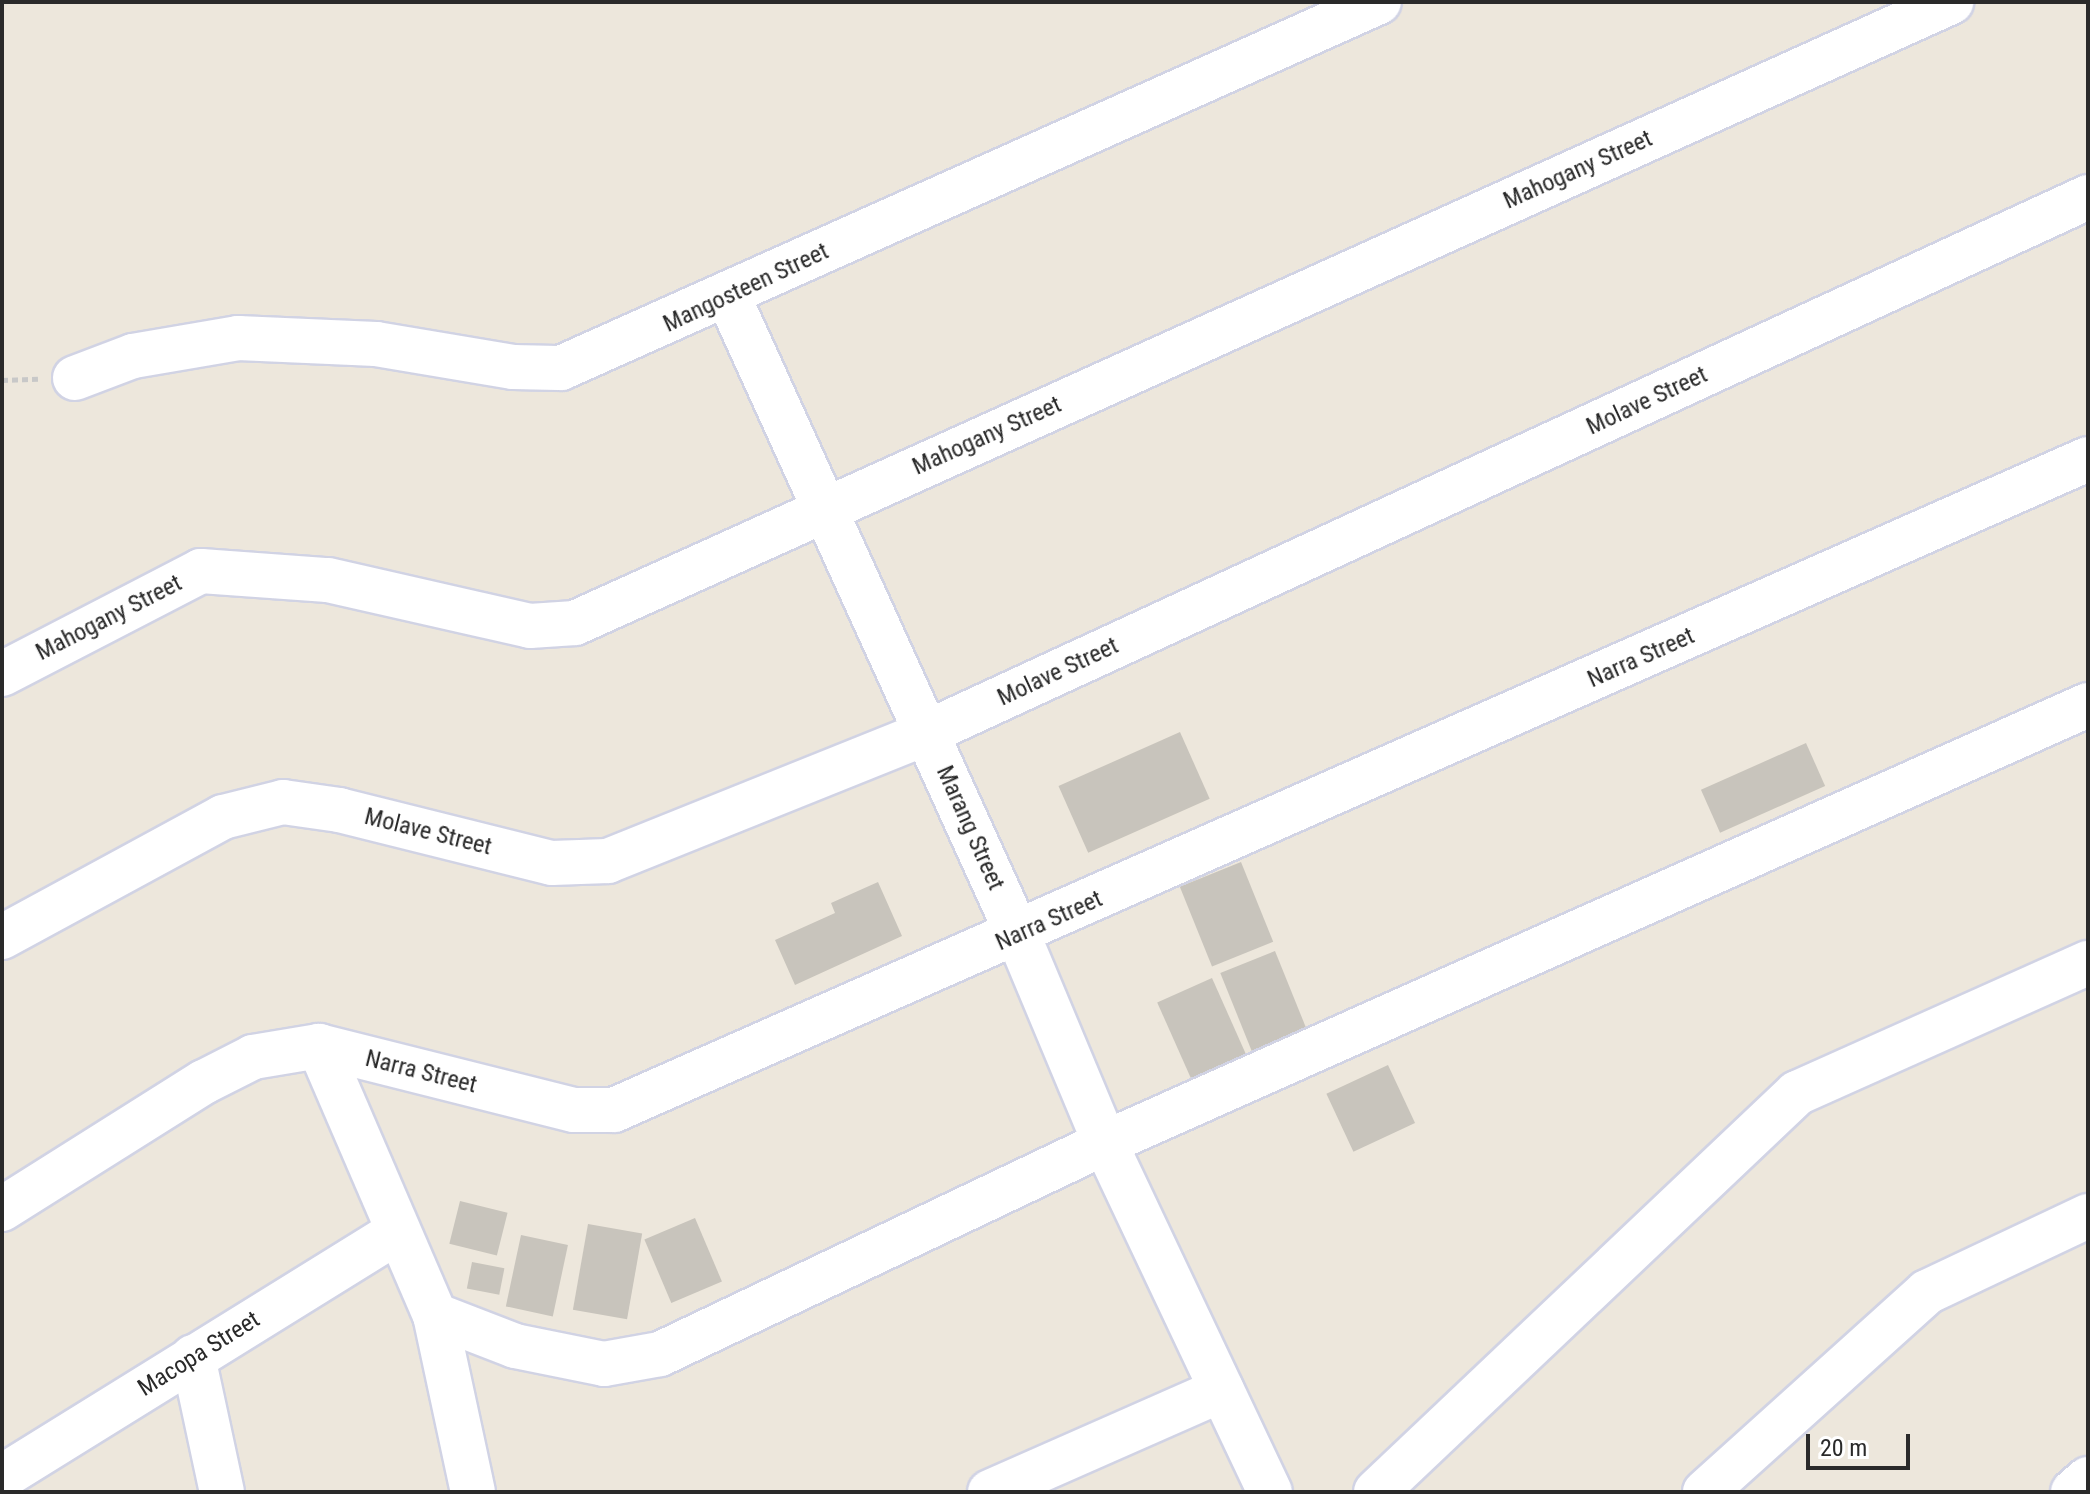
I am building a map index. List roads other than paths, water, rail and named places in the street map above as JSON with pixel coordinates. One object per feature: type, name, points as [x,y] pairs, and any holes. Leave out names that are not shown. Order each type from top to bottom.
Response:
[{"type":"street","name":"Mangosteen Street","points":[[75,378],[133,356],[238,338],[376,344],[513,367],[561,368],[728,296],[1379,2]]},
{"type":"street","name":"Mahogany Street","points":[[2,674],[201,571],[328,580],[530,626],[575,623],[1951,2]]},
{"type":"street","name":"Molave Street","points":[[2,937],[223,817],[283,802],[339,810],[552,863],[608,861],[926,733],[2088,197]]},
{"type":"street","name":"Marang Street","points":[[728,296],[821,510],[1018,935],[1105,1143],[1270,1492]]},
{"type":"street","name":"Narra Street","points":[[2,1209],[204,1082],[253,1057],[319,1046],[574,1110],[614,1110],[1018,935],[2088,459]]},
{"type":"street","points":[[435,1315],[515,1346],[604,1364],[660,1354],[1105,1143],[2088,705]]},
{"type":"street","points":[[1376,1492],[1797,1093],[2088,963]]},
{"type":"street","points":[[319,1046],[396,1233],[435,1315],[473,1492]]},
{"type":"street","points":[[1705,1492],[1927,1292],[2088,1216]]},
{"type":"street","name":"Macopa Street","points":[[2,1477],[396,1233]]},
{"type":"street","points":[[193,1357],[222,1492]]},
{"type":"street","points":[[990,1492],[1221,1390]]},
{"type":"street","points":[[2073,1492],[2088,1479]]}]
